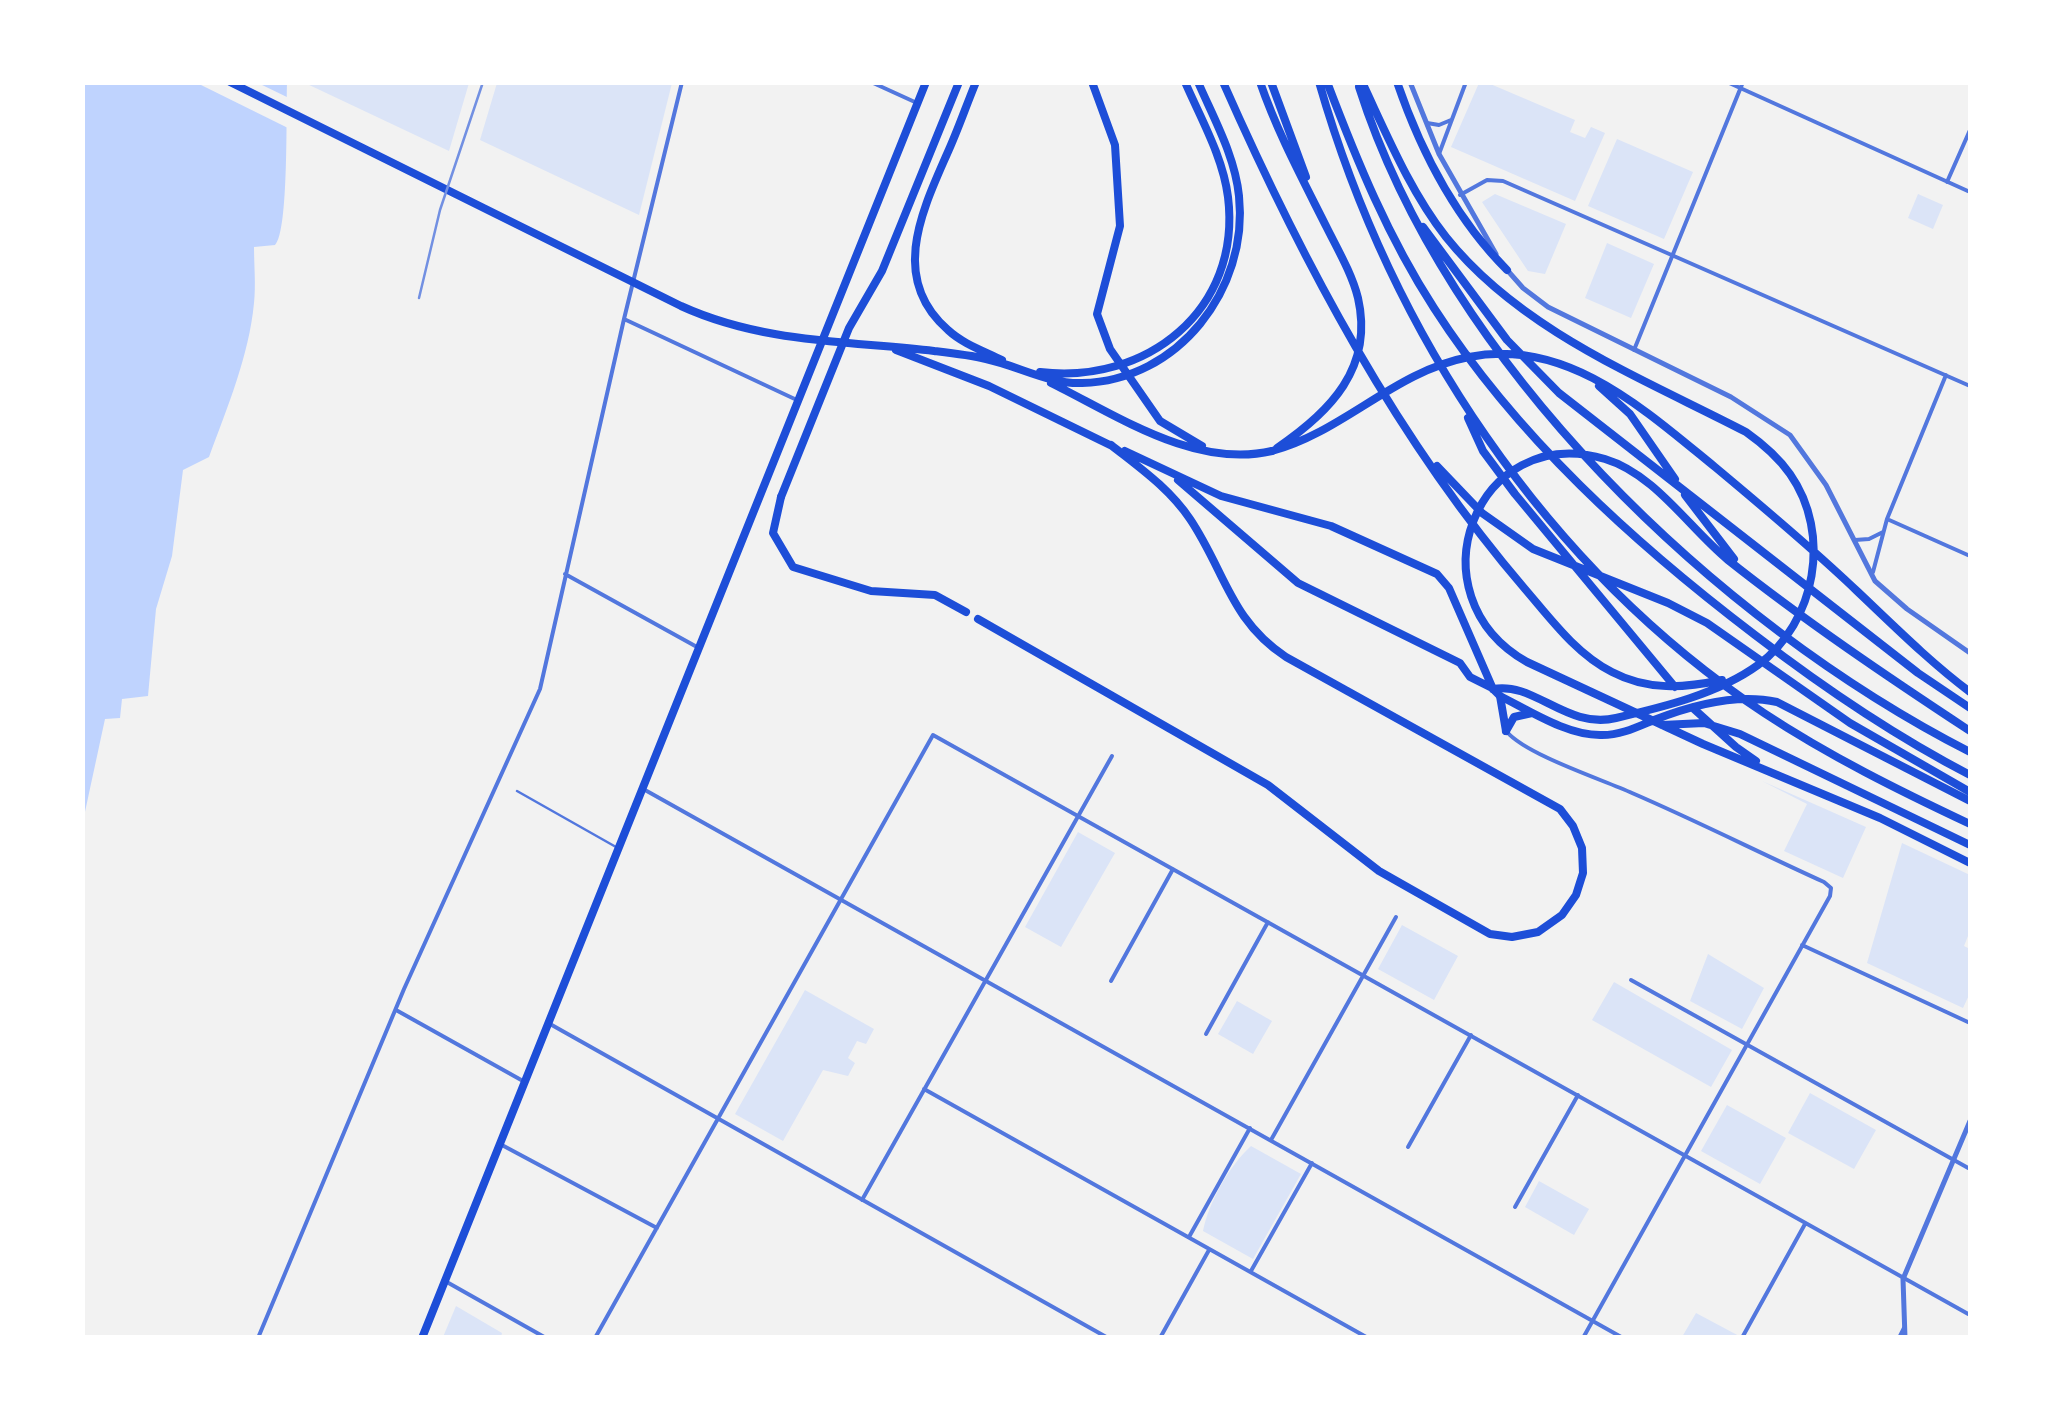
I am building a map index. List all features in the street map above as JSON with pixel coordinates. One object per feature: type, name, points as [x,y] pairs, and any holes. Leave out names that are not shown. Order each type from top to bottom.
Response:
[{"type":"main road","points":[[230,82],[704,316],[774,336],[987,359],[1058,382],[1076,383],[1101,382],[1130,374],[1172,351],[1214,307],[1234,260],[1240,228],[1239,199],[1230,155],[1200,86]]},
{"type":"main road","points":[[422,1338],[926,82]]},
{"type":"main road","points":[[959,82],[882,271],[849,328],[782,497],[773,533],[793,567],[870,591],[935,595],[966,612]]},
{"type":"main road","points":[[976,82],[917,226],[916,272],[932,310],[946,328],[968,343],[1164,438],[1215,454],[1245,456],[1306,441],[1370,399],[1457,359],[1501,353],[1532,356],[1578,371],[1614,389],[1667,428],[1775,516],[1916,648],[1970,692]]},
{"type":"main road","points":[[1092,82],[1116,145],[1120,226],[1097,314],[1110,349],[1160,420],[1215,454]]},
{"type":"main road","points":[[1016,368],[1083,374],[1133,362],[1172,338],[1204,302],[1223,262],[1229,203],[1222,166],[1186,82]]},
{"type":"main road","points":[[1260,82],[1285,147],[1358,296],[1361,324],[1359,350],[1344,386],[1329,407],[1272,451]]},
{"type":"main road","points":[[1272,82],[1319,212]]},
{"type":"main road","points":[[1319,82],[1375,238],[1413,316],[1492,446],[1562,534],[1631,606],[1763,713],[1849,763],[1970,824]]},
{"type":"main road","points":[[1327,82],[1372,193],[1420,286],[1457,342],[1538,441],[1703,597],[1842,700],[1970,775]]},
{"type":"main road","points":[[1360,82],[1378,139],[1406,203],[1444,272],[1488,336],[1583,456],[1712,576],[1830,668],[1970,752]]},
{"type":"main road","points":[[1360,82],[1417,194],[1445,235],[1478,271],[1532,316],[1568,338],[1746,432],[1765,446],[1790,474],[1811,526],[1813,570],[1803,608],[1777,648],[1741,676],[1701,694],[1608,720],[1585,720],[1510,688],[1497,693]]},
{"type":"main road","points":[[1397,82],[1438,176],[1482,242],[1507,270]]},
{"type":"main road","points":[[1224,84],[1281,210],[1380,385],[1458,506],[1508,570],[1578,648],[1628,679],[1658,686],[1694,686],[1741,676]]},
{"type":"main road","points":[[1406,203],[1507,340],[1559,393],[1918,672],[1970,708]]},
{"type":"main road","points":[[888,347],[989,386],[1221,496],[1331,526],[1440,576],[1497,693],[1506,730]]},
{"type":"main road","points":[[1578,371],[1630,414],[1709,530],[1747,574]]},
{"type":"main road","points":[[1456,392],[1483,451],[1616,620],[1706,722],[1768,769]]},
{"type":"main road","points":[[1417,444],[1470,502],[1533,549],[1686,612],[1900,754],[1970,792]]},
{"type":"main road","points":[[978,619],[1268,785],[1379,872],[1480,930],[1500,937],[1525,936],[1562,915],[1576,894],[1584,860],[1574,826],[1560,810],[1275,650],[1247,624],[1178,502],[1111,445]]},
{"type":"main road","points":[[1970,731],[1747,574],[1638,476],[1611,461],[1580,454],[1550,456],[1520,468],[1489,493],[1470,529],[1464,567],[1473,605],[1495,639],[1527,662],[1703,744],[1880,818],[1970,863]]},
{"type":"main road","points":[[1167,471],[1307,588],[1459,662],[1472,678],[1547,718],[1596,735],[1672,723],[1704,723],[1730,730],[1970,844]]},
{"type":"main road","points":[[1631,730],[1658,718],[1732,699],[1760,699],[1794,708],[1970,801]]},
{"type":"main road","points":[[1506,730],[1509,722],[1521,714],[1547,718]]},
{"type":"street","points":[[258,1338],[396,1010],[540,689],[682,82]]},
{"type":"street","points":[[871,82],[918,103]]},
{"type":"street","points":[[1410,82],[1460,195],[1507,270],[1533,297],[1731,397],[1790,435],[1826,485],[1872,577],[1889,596],[1969,649]]},
{"type":"street","points":[[1439,154],[1466,82]]},
{"type":"street","points":[[1727,82],[1970,192]]},
{"type":"street","points":[[1634,350],[1742,86]]},
{"type":"street","points":[[1425,122],[1439,125],[1451,120]]},
{"type":"street","points":[[1948,182],[1970,130]]},
{"type":"street","points":[[1460,195],[1487,180],[1502,182],[1970,386]]},
{"type":"street","points":[[624,320],[799,401]]},
{"type":"street","points":[[1872,577],[1887,519],[1946,376]]},
{"type":"street","points":[[1887,519],[1970,556]]},
{"type":"street","points":[[1850,537],[1865,540],[1884,532]]},
{"type":"street","points":[[566,574],[699,649]]},
{"type":"street","points":[[1506,730],[1515,740],[1830,888],[1830,896],[1583,1338]]},
{"type":"street","points":[[595,1338],[934,735],[1970,1315]]},
{"type":"street","points":[[862,1200],[1112,756]]},
{"type":"street","points":[[643,789],[1623,1338]]},
{"type":"street","points":[[1111,981],[1174,869]]},
{"type":"street","points":[[1271,1140],[1396,917]]},
{"type":"street","points":[[1206,1034],[1268,922]]},
{"type":"street","points":[[1802,945],[1970,1023]]},
{"type":"street","points":[[1631,980],[1970,1169]]},
{"type":"street","points":[[396,1010],[525,1082]]},
{"type":"street","points":[[549,1023],[1108,1338]]},
{"type":"street","points":[[1408,1147],[1470,1035]]},
{"type":"street","points":[[924,1089],[1368,1338]]},
{"type":"street","points":[[1516,1207],[1578,1095]]},
{"type":"street","points":[[1902,1338],[1903,1279],[1970,1121]]},
{"type":"street","points":[[1189,1237],[1250,1128]]},
{"type":"street","points":[[500,1144],[657,1228]]},
{"type":"street","points":[[1251,1272],[1312,1163]]},
{"type":"street","points":[[1743,1336],[1805,1224]]},
{"type":"street","points":[[1160,1338],[1209,1248]]},
{"type":"street","points":[[445,1280],[546,1338]]},
{"type":"lane","points":[[517,791],[619,849]]},
{"type":"shaded area","points":[[305,83],[469,83],[449,151]]},
{"type":"shaded area","points":[[497,83],[672,83],[639,215],[480,140]]},
{"type":"shaded area","points":[[1479,83],[1488,83],[1575,120],[1570,132],[1585,138],[1591,127],[1605,133],[1575,201],[1451,147]]},
{"type":"shaded area","points":[[1617,139],[1693,172],[1664,239],[1588,206]]},
{"type":"shaded area","points":[[1495,194],[1566,224],[1545,274],[1528,271],[1482,202]]},
{"type":"shaded area","points":[[1918,194],[1943,205],[1933,229],[1908,218]]},
{"type":"shaded area","points":[[1607,243],[1654,264],[1631,318],[1585,298]]},
{"type":"shaded area","points":[[1762,781],[1866,827],[1843,878],[1784,851],[1807,804]]},
{"type":"shaded area","points":[[1078,832],[1115,853],[1061,947],[1025,927]]},
{"type":"shaded area","points":[[1902,843],[1970,875],[1970,931],[1964,946],[1970,949],[1970,993],[1963,1008],[1867,963]]},
{"type":"shaded area","points":[[1402,925],[1458,956],[1434,1000],[1378,969]]},
{"type":"shaded area","points":[[1708,954],[1764,988],[1742,1029],[1690,1001]]},
{"type":"shaded area","points":[[1614,982],[1732,1050],[1711,1087],[1592,1020]]},
{"type":"shaded area","points":[[805,990],[874,1029],[866,1044],[857,1041],[848,1058],[855,1063],[848,1076],[823,1070],[783,1141],[735,1114]]},
{"type":"shaded area","points":[[1237,1001],[1272,1021],[1253,1054],[1218,1034]]},
{"type":"shaded area","points":[[1810,1093],[1876,1130],[1854,1169],[1788,1133]]},
{"type":"shaded area","points":[[1727,1105],[1786,1138],[1760,1184],[1701,1151]]},
{"type":"shaded area","points":[[1251,1146],[1301,1174],[1253,1259],[1203,1231],[1221,1185]]},
{"type":"shaded area","points":[[1539,1181],[1589,1209],[1574,1235],[1525,1207]]},
{"type":"shaded area","points":[[456,1306],[502,1333],[501,1337],[443,1337]]},
{"type":"shaded area","points":[[1696,1313],[1741,1337],[1682,1337]]},
{"type":"water","points":[[83,83],[287,83],[285,195],[279,235],[275,245],[254,247],[254,303],[247,343],[209,457],[183,470],[172,556],[156,609],[148,696],[122,699],[120,718],[105,719],[83,821]]},
{"type":"pier","points":[[197,83],[258,83],[291,99],[290,129]]},
{"type":"railway","points":[[419,298],[440,210],[483,82]]}]
